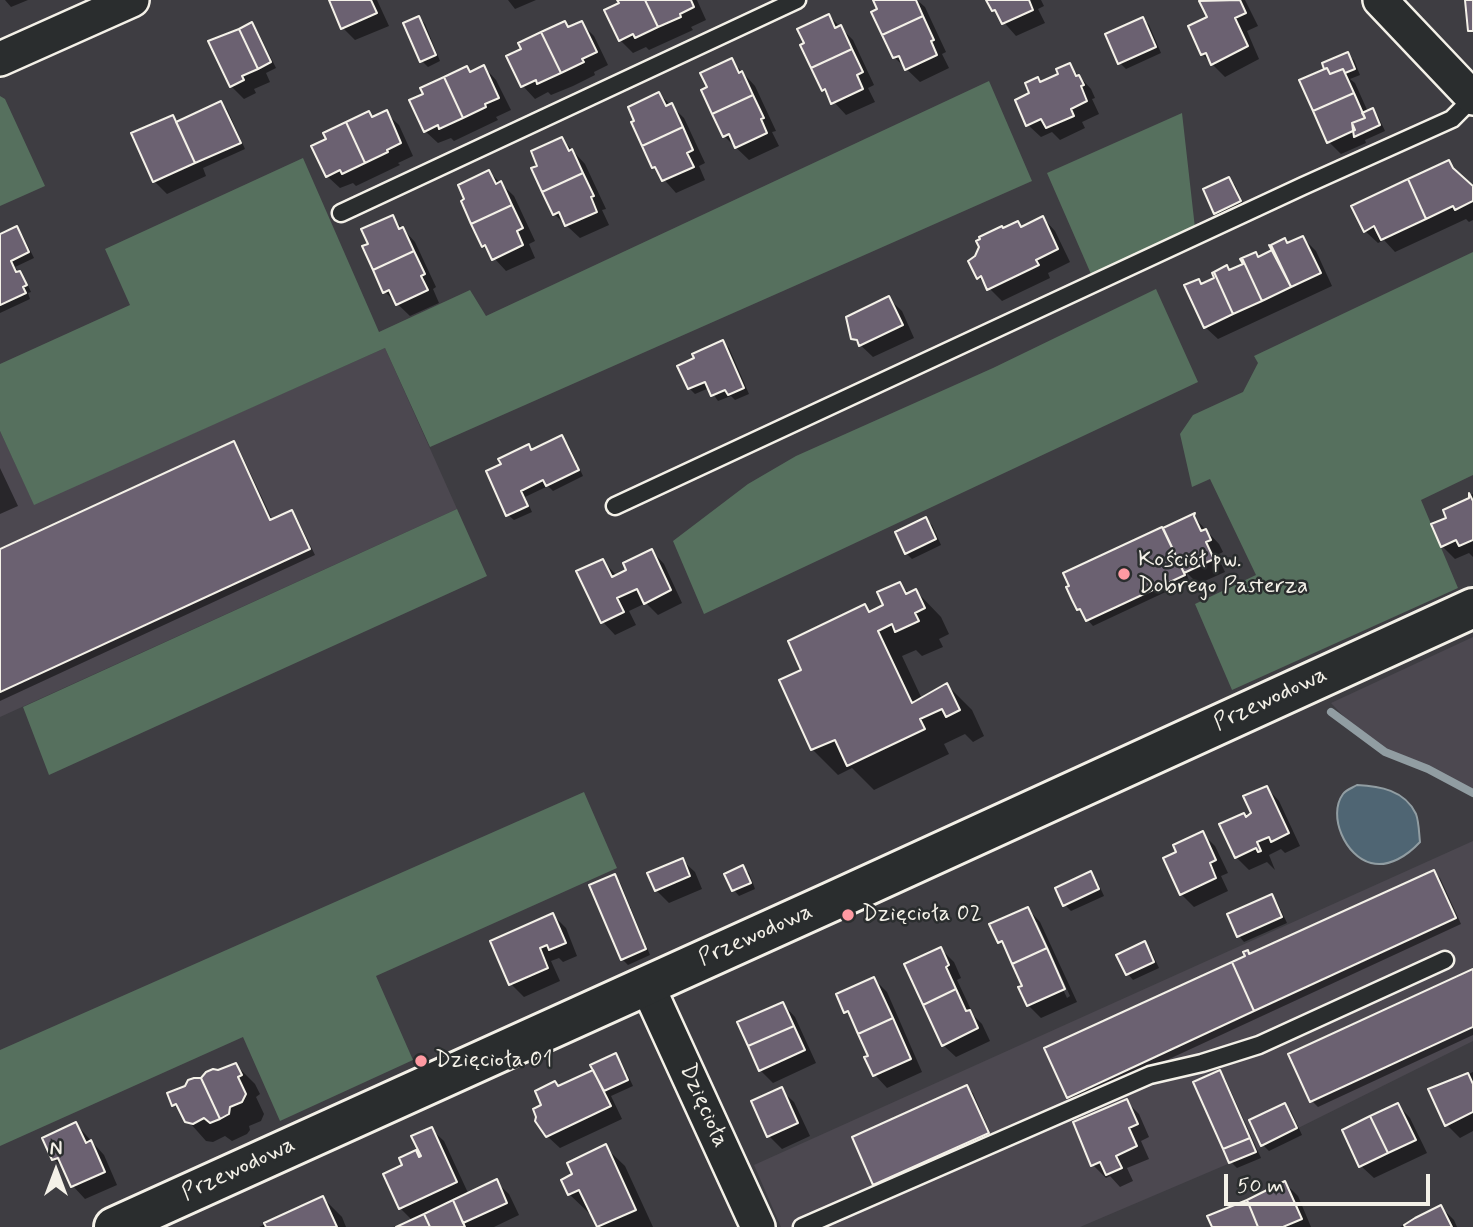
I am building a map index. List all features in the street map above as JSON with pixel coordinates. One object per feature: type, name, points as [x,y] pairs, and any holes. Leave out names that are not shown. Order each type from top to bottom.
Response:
[{"type":"street","points":[[0,59],[132,0]]},
{"type":"street","points":[[1381,0],[1473,98]]},
{"type":"street","name":"Przewodowa","points":[[114,1227],[1473,608]]},
{"type":"street","name":"Dzięcioła","points":[[648,985],[758,1227]]},
{"type":"lane","points":[[341,213],[797,0]]},
{"type":"lane","points":[[615,506],[1452,119],[1473,98]]},
{"type":"lane","points":[[803,1227],[1150,1074],[1202,1063],[1259,1045],[1445,960]]},
{"type":"shaded area","points":[[385,348],[457,509],[0,717],[0,431],[34,504]]},
{"type":"shaded area","points":[[1473,637],[1473,794],[1452,779],[1368,742],[1331,703]]},
{"type":"shaded area","points":[[1473,841],[1473,1041],[1262,1146],[1256,1152],[1080,1227],[781,1227],[754,1165]]},
{"type":"green space","points":[[989,81],[1032,181],[430,447],[385,348],[34,505],[0,431],[0,364],[130,305],[105,249],[303,158],[379,332],[470,290],[486,316]]},
{"type":"green space","points":[[0,96],[5,99],[45,186],[0,206]]},
{"type":"green space","points":[[1182,113],[1195,228],[1091,274],[1047,173]]},
{"type":"green space","points":[[1473,252],[1473,475],[1421,500],[1458,588],[1232,690],[1195,604],[1256,575],[1210,479],[1192,487],[1180,434],[1193,415],[1243,392],[1258,363],[1254,356]]},
{"type":"green space","points":[[1156,289],[1198,382],[704,614],[673,541],[748,484],[796,456],[993,368]]},
{"type":"green space","points":[[457,509],[487,576],[49,775],[23,707]]},
{"type":"green space","points":[[584,792],[617,868],[376,976],[413,1060],[280,1121],[243,1037],[0,1146],[0,1050]]},
{"type":"water","points":[[1357,785],[1391,791],[1411,806],[1416,814],[1420,842],[1404,856],[1385,864],[1371,863],[1354,853],[1347,844],[1338,824],[1337,813],[1343,794]]},
{"type":"building","points":[[329,0],[371,0],[377,13],[341,29]]},
{"type":"building","points":[[617,0],[645,0],[658,27],[635,38],[633,34],[619,41],[604,10],[619,3]]},
{"type":"building","points":[[645,0],[691,0],[694,7],[680,14],[681,17],[658,27]]},
{"type":"building","points":[[873,0],[916,0],[923,16],[882,35],[871,12],[877,9]]},
{"type":"building","points":[[986,0],[1029,0],[1033,10],[1002,24]]},
{"type":"building","points":[[1240,0],[1246,13],[1235,18],[1248,46],[1211,65],[1206,53],[1201,55],[1188,26],[1207,17],[1199,1]]},
{"type":"building","points":[[1465,0],[1473,0],[1473,31],[1468,31]]},
{"type":"building","points":[[829,14],[835,28],[841,25],[852,49],[811,68],[800,45],[804,43],[797,29]]},
{"type":"building","points":[[419,16],[436,55],[420,62],[403,23]]},
{"type":"building","points":[[923,16],[934,40],[931,41],[937,55],[905,70],[899,56],[893,58],[882,35]]},
{"type":"building","points":[[1143,17],[1156,47],[1118,64],[1105,34]]},
{"type":"building","points":[[565,21],[568,27],[582,21],[597,52],[561,73],[541,32]]},
{"type":"building","points":[[252,22],[271,62],[258,69],[239,29]]},
{"type":"building","points":[[239,29],[258,69],[242,76],[244,80],[230,87],[208,41]]},
{"type":"building","points":[[541,32],[561,73],[537,84],[536,80],[521,87],[506,56],[521,49],[518,43]]},
{"type":"building","points":[[852,49],[863,72],[857,75],[863,89],[831,104],[811,68]]},
{"type":"building","points":[[1348,52],[1355,69],[1345,73],[1343,69],[1330,74],[1327,68],[1324,69],[1322,63]]},
{"type":"building","points":[[732,58],[739,73],[742,71],[753,95],[712,114],[701,90],[707,87],[700,73]]},
{"type":"building","points":[[1070,63],[1084,85],[1081,86],[1087,101],[1071,109],[1074,116],[1046,128],[1041,119],[1026,126],[1015,100],[1029,93],[1025,83],[1038,77],[1040,82],[1058,74],[1056,69]]},
{"type":"building","points":[[484,65],[499,98],[463,118],[444,77],[467,66],[470,72]]},
{"type":"building","points":[[1327,68],[1330,74],[1343,69],[1354,93],[1313,111],[1299,80]]},
{"type":"building","points":[[444,77],[463,118],[439,129],[438,125],[424,132],[409,100],[423,94],[420,88]]},
{"type":"building","points":[[659,92],[666,106],[672,103],[683,127],[642,146],[631,122],[634,121],[628,107]]},
{"type":"building","points":[[1354,93],[1365,118],[1352,123],[1355,130],[1327,143],[1313,111]]},
{"type":"building","points":[[753,95],[764,118],[761,119],[767,133],[735,148],[729,134],[723,137],[712,114]]},
{"type":"building","points":[[221,101],[241,143],[195,163],[176,122]]},
{"type":"building","points":[[1373,108],[1380,125],[1354,137],[1352,123],[1365,118],[1362,113]]},
{"type":"building","points":[[387,110],[401,143],[365,163],[346,122],[369,111],[372,117]]},
{"type":"building","points":[[173,115],[195,163],[153,182],[131,133]]},
{"type":"building","points":[[346,122],[365,163],[342,174],[340,170],[326,177],[311,146],[326,139],[323,133]]},
{"type":"building","points":[[683,127],[693,150],[687,153],[694,167],[662,181],[655,167],[652,168],[642,146]]},
{"type":"building","points":[[562,137],[569,151],[572,149],[583,173],[542,192],[531,168],[537,166],[531,151]]},
{"type":"building","points":[[1449,160],[1453,168],[1473,186],[1473,201],[1455,210],[1453,206],[1426,219],[1408,179]]},
{"type":"building","points":[[489,170],[496,184],[501,181],[512,205],[471,224],[461,201],[464,199],[458,185]]},
{"type":"building","points":[[583,173],[594,196],[591,197],[597,212],[565,226],[559,212],[553,215],[542,192]]},
{"type":"building","points":[[1229,177],[1241,201],[1214,214],[1203,189]]},
{"type":"building","points":[[1408,179],[1426,219],[1381,240],[1374,226],[1364,232],[1351,206]]},
{"type":"building","points":[[512,205],[523,228],[517,231],[523,245],[492,260],[471,224]]},
{"type":"building","points":[[393,215],[399,229],[403,227],[414,251],[373,270],[362,246],[368,244],[361,229]]},
{"type":"building","points":[[1043,216],[1058,249],[1036,260],[1039,265],[987,290],[981,276],[977,279],[968,261],[975,256],[979,247],[976,241],[979,237],[1018,221],[1021,227]]},
{"type":"building","points":[[17,226],[29,252],[11,261],[27,285],[23,287],[26,293],[0,305],[0,234]]},
{"type":"building","points":[[1303,236],[1321,273],[1291,287],[1271,245],[1285,238],[1287,243]]},
{"type":"building","points":[[1272,250],[1291,287],[1262,301],[1242,258],[1256,252],[1258,257]]},
{"type":"building","points":[[414,251],[425,274],[421,276],[428,290],[396,305],[389,290],[383,293],[373,270]]},
{"type":"building","points":[[1242,258],[1262,301],[1233,314],[1214,272],[1227,265],[1229,270],[1243,264],[1240,259]]},
{"type":"building","points":[[1214,272],[1233,314],[1204,328],[1184,285],[1199,279],[1201,284],[1214,278]]},
{"type":"building","points":[[889,296],[903,325],[859,346],[857,340],[851,339],[846,317]]},
{"type":"building","points":[[723,340],[744,388],[728,395],[725,390],[711,396],[705,382],[688,389],[677,366],[694,358],[692,354]]},
{"type":"building","points":[[562,435],[579,470],[546,486],[543,480],[521,491],[528,506],[506,516],[486,471],[501,464],[498,459],[529,444],[531,450]]},
{"type":"building","points":[[234,441],[270,520],[292,510],[310,549],[0,692],[0,549]]},
{"type":"building","points":[[1469,493],[1473,501],[1473,540],[1459,546],[1456,540],[1441,547],[1431,524],[1446,518],[1443,510],[1469,498]]},
{"type":"building","points":[[1195,513],[1201,531],[1206,529],[1211,540],[1206,542],[1216,558],[1184,573],[1163,528]]},
{"type":"building","points":[[926,517],[936,539],[905,554],[895,532]]},
{"type":"building","name":"Kościół pw. Dobrego Pasterza","points":[[1162,527],[1185,575],[1086,621],[1072,600],[1063,573]]},
{"type":"building","points":[[652,549],[671,590],[644,604],[637,589],[617,598],[624,612],[601,623],[576,571],[603,559],[612,577],[626,570],[623,563]]},
{"type":"building","points":[[900,582],[906,594],[916,589],[925,608],[915,613],[919,621],[895,632],[892,624],[878,631],[912,703],[947,683],[960,710],[946,717],[942,709],[920,719],[925,729],[847,766],[835,740],[811,750],[779,680],[801,670],[788,641],[865,604],[869,612],[883,605],[877,592]]},
{"type":"building","points":[[1267,786],[1289,833],[1271,842],[1269,837],[1257,842],[1261,851],[1258,852],[1256,848],[1235,858],[1219,824],[1244,813],[1246,817],[1251,813],[1243,796]]},
{"type":"building","points":[[1203,831],[1216,860],[1210,863],[1216,878],[1180,895],[1163,858],[1176,852],[1173,845]]},
{"type":"building","points":[[683,858],[690,876],[655,891],[647,873]]},
{"type":"building","points":[[743,865],[751,883],[732,891],[724,874]]},
{"type":"building","points":[[1434,870],[1456,918],[1254,1011],[1232,962],[1245,956],[1243,952],[1248,950],[1249,954]]},
{"type":"building","points":[[1091,871],[1099,889],[1063,906],[1055,888]]},
{"type":"building","points":[[615,874],[646,949],[621,960],[589,885]]},
{"type":"building","points":[[1272,894],[1282,917],[1237,937],[1227,914]]},
{"type":"building","points":[[1028,907],[1047,948],[1012,964],[1002,941],[998,943],[989,924]]},
{"type":"building","points":[[553,913],[566,943],[549,950],[547,945],[540,948],[548,968],[509,985],[490,941]]},
{"type":"building","points":[[1145,941],[1154,962],[1126,975],[1116,955]]},
{"type":"building","points":[[941,947],[956,989],[923,1005],[904,964]]},
{"type":"building","points":[[1047,948],[1065,989],[1027,1006],[1012,964]]},
{"type":"building","points":[[1232,962],[1254,1011],[1067,1098],[1044,1048]]},
{"type":"building","points":[[1473,969],[1473,1027],[1310,1102],[1288,1054]]},
{"type":"building","points":[[874,977],[893,1018],[858,1034],[848,1011],[844,1013],[836,994]]},
{"type":"building","points":[[956,989],[978,1028],[942,1046],[923,1005]]},
{"type":"building","points":[[783,1002],[794,1026],[748,1046],[737,1022]]},
{"type":"building","points":[[893,1018],[911,1059],[873,1076],[858,1034]]},
{"type":"building","points":[[794,1026],[805,1050],[759,1071],[748,1046]]},
{"type":"building","points":[[616,1053],[628,1080],[604,1091],[590,1065]]},
{"type":"building","points":[[236,1063],[242,1075],[238,1077],[246,1094],[242,1102],[230,1107],[229,1114],[220,1119],[201,1078],[213,1069],[218,1070]]},
{"type":"building","points":[[593,1070],[611,1106],[546,1137],[535,1121],[533,1109],[541,1105],[535,1091],[555,1081],[558,1086]]},
{"type":"building","points":[[1220,1070],[1250,1138],[1223,1149],[1193,1082]]},
{"type":"building","points":[[1468,1073],[1473,1084],[1473,1112],[1445,1126],[1428,1089]]},
{"type":"building","points":[[201,1078],[220,1119],[210,1123],[204,1118],[193,1124],[185,1122],[176,1104],[172,1106],[167,1093],[185,1086],[188,1080]]},
{"type":"building","points":[[967,1085],[989,1133],[873,1185],[852,1137]]},
{"type":"building","points":[[782,1087],[798,1123],[767,1137],[751,1101]]},
{"type":"building","points":[[1127,1099],[1138,1124],[1129,1128],[1137,1146],[1116,1156],[1122,1168],[1106,1175],[1100,1162],[1091,1166],[1073,1122]]},
{"type":"building","points":[[1285,1103],[1297,1128],[1261,1146],[1249,1120]]},
{"type":"building","points":[[1398,1103],[1416,1140],[1388,1153],[1370,1116]]},
{"type":"building","points":[[1370,1116],[1388,1153],[1359,1167],[1342,1130]]},
{"type":"building","points":[[76,1122],[86,1143],[91,1140],[105,1172],[71,1187],[58,1158],[52,1160],[42,1138]]},
{"type":"building","points":[[432,1127],[457,1182],[399,1209],[383,1174],[402,1165],[399,1158],[416,1150],[419,1157],[421,1156],[411,1136]]},
{"type":"building","points":[[1250,1138],[1256,1152],[1229,1163],[1223,1149]]},
{"type":"building","points":[[606,1144],[636,1210],[597,1227],[579,1190],[568,1195],[561,1180],[572,1174],[567,1163]]},
{"type":"building","points":[[497,1179],[507,1203],[463,1223],[453,1200]]},
{"type":"building","points":[[1285,1181],[1302,1219],[1283,1227],[1258,1227],[1247,1200]]},
{"type":"building","points":[[323,1196],[337,1227],[266,1227],[264,1223]]},
{"type":"building","points":[[453,1200],[465,1227],[430,1227],[424,1214]]},
{"type":"building","points":[[1247,1200],[1258,1227],[1212,1227],[1207,1216]]},
{"type":"building","points":[[1441,1205],[1452,1227],[1405,1227],[1404,1225],[1415,1218]]},
{"type":"building","points":[[424,1214],[430,1227],[396,1227]]},
{"type":"waterway","points":[[1331,712],[1385,752],[1428,769],[1473,793]]},
{"type":"place","name":"Kościół pw. Dobrego Pasterza","points":[[1124,574]]},
{"type":"place","name":"Dzięcioła 02","points":[[848,915]]},
{"type":"place","name":"Dzięcioła 01","points":[[421,1061]]}]
